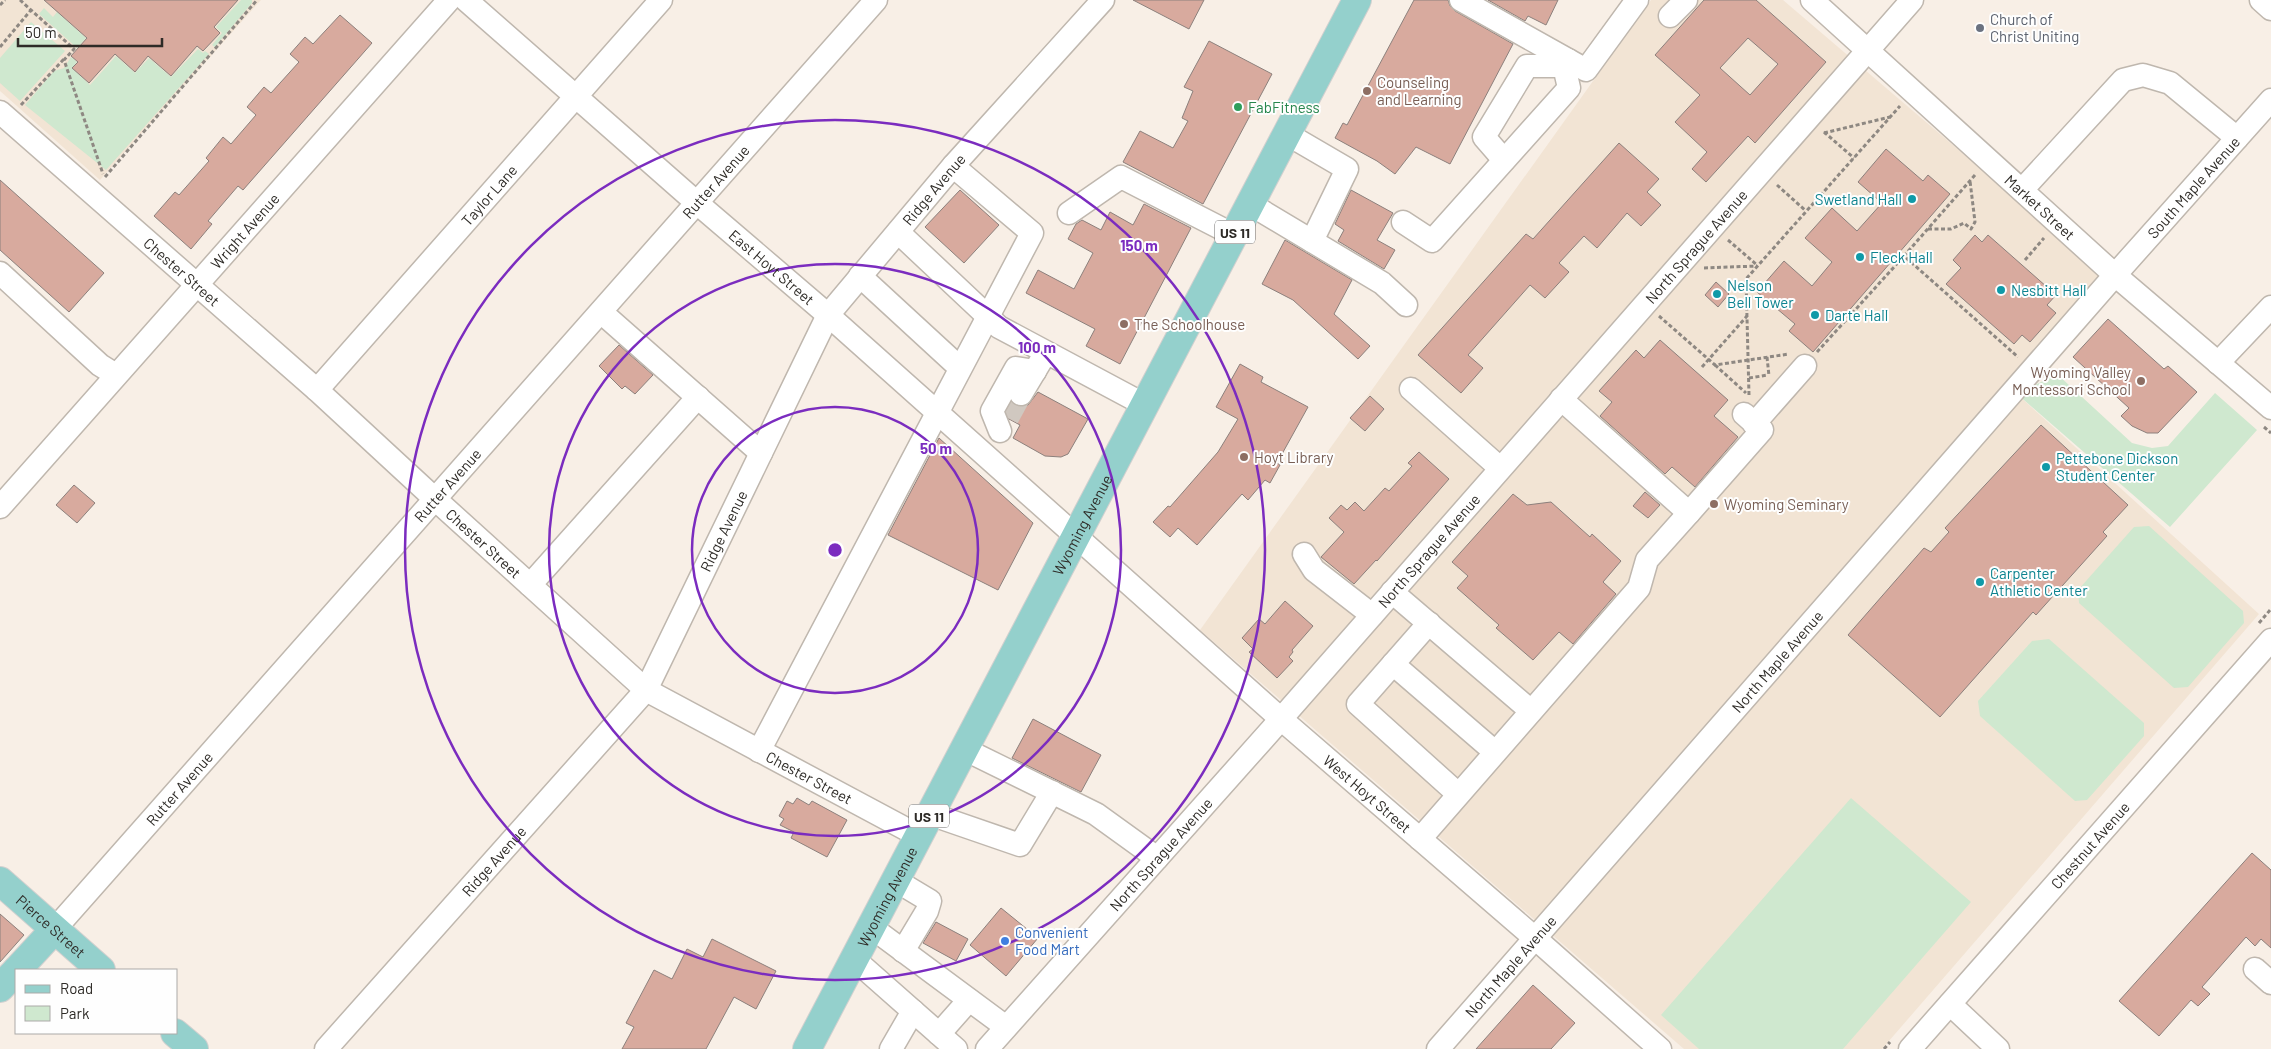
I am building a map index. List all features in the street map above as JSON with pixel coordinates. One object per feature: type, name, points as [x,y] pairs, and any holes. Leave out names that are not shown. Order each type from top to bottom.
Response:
[{"type":"main road","name":"Wyoming Avenue","points":[[806,1049],[1357,0]]},
{"type":"main road","name":"Pierce Street","points":[[0,881],[100,969]]},
{"type":"main road","name":"Rutter Avenue","points":[[17,969],[54,930]]},
{"type":"main road","name":"Rutter Avenue","points":[[0,988],[15,971]]},
{"type":"main road","points":[[176,1034],[194,1049]]},
{"type":"street","name":"Wright Avenue","points":[[0,507],[449,0]]},
{"type":"street","name":"East Hoyt Street","points":[[466,0],[576,98],[828,315],[1076,536]]},
{"type":"street","name":"Taylor Lane","points":[[317,390],[661,0]]},
{"type":"street","name":"Rutter Avenue","points":[[54,930],[876,0]]},
{"type":"street","points":[[1461,0],[1566,63],[1586,70],[1638,0]]},
{"type":"street","points":[[1670,16],[1686,0]]},
{"type":"street","name":"Market Street","points":[[1812,0],[2115,275],[2271,408]]},
{"type":"street","name":"North Sprague Avenue","points":[[987,1049],[1281,719],[1912,0]]},
{"type":"street","points":[[2261,0],[2271,9]]},
{"type":"street","name":"Ridge Avenue","points":[[326,1049],[646,690],[828,315],[1090,4]]},
{"type":"street","points":[[1403,222],[1432,241],[1569,88],[1566,63]]},
{"type":"street","points":[[1504,160],[1484,137],[1527,66],[1566,63]]},
{"type":"street","points":[[2022,190],[2123,80],[2143,75],[2170,83],[2237,138]]},
{"type":"street","name":"South Maple Avenue","points":[[2115,275],[2271,100]]},
{"type":"street","name":"Chester Street","points":[[9,110],[195,285],[317,390],[435,500],[646,690],[759,751],[924,825],[1020,845],[1052,792]]},
{"type":"street","points":[[1287,134],[1347,169],[1312,241]]},
{"type":"street","points":[[759,751],[1032,233],[953,166]]},
{"type":"street","points":[[1069,213],[1122,177],[1234,235]]},
{"type":"street","points":[[1250,204],[1382,283],[1406,305]]},
{"type":"street","points":[[898,232],[999,327],[1145,405]]},
{"type":"street","points":[[0,273],[100,365],[116,375]]},
{"type":"street","name":"North Maple Avenue","points":[[1438,1049],[2115,275]]},
{"type":"street","points":[[860,276],[960,368]]},
{"type":"street","points":[[2218,363],[2271,307]]},
{"type":"street","points":[[601,312],[761,452]]},
{"type":"street","points":[[1021,394],[1046,352]]},
{"type":"street","points":[[1420,840],[1530,711],[1639,588],[1647,560],[1762,430],[1749,419],[1805,366]]},
{"type":"street","points":[[985,455],[1004,425],[992,411],[1016,368],[1035,371]]},
{"type":"street","points":[[1411,389],[1500,468]]},
{"type":"street","points":[[530,585],[698,397]]},
{"type":"street","points":[[1561,399],[1689,512]]},
{"type":"street","name":"West Hoyt Street","points":[[1076,536],[1281,719],[1536,939],[1660,1049]]},
{"type":"street","points":[[1304,554],[1314,570],[1372,615]]},
{"type":"street","points":[[1392,592],[1530,711]]},
{"type":"street","points":[[1429,623],[1358,704],[1458,794]]},
{"type":"street","name":"Chestnut Avenue","points":[[1910,1049],[2271,640]]},
{"type":"street","points":[[1393,664],[1495,752]]},
{"type":"street","points":[[964,749],[1096,814],[1156,858]]},
{"type":"street","points":[[895,880],[930,901],[927,911],[903,951]]},
{"type":"street","points":[[870,927],[1006,1027]]},
{"type":"street","points":[[854,958],[956,1049]]},
{"type":"street","points":[[939,1034],[969,1000]]},
{"type":"street","points":[[1950,1004],[1998,1049]]},
{"type":"street","points":[[891,1049],[914,1011]]},
{"type":"path","points":[[0,5],[4,0]]},
{"type":"path","points":[[20,0],[74,49],[60,64]]},
{"type":"path","points":[[64,60],[104,177],[258,1]]},
{"type":"path","points":[[0,46],[32,10]]},
{"type":"path","points":[[9,110],[69,54]]},
{"type":"path","points":[[1656,313],[1749,397],[1746,279],[1900,106]]},
{"type":"path","points":[[1824,133],[1891,116]]},
{"type":"path","points":[[1819,128],[1854,158]]},
{"type":"path","points":[[1715,365],[1789,354],[1805,366],[1976,174]]},
{"type":"path","points":[[1928,229],[1951,229],[1964,222],[1971,228],[1975,222],[1970,180]]},
{"type":"path","points":[[1772,181],[1806,211]]},
{"type":"path","points":[[2025,260],[2046,236]]},
{"type":"path","points":[[1724,237],[1758,266]]},
{"type":"path","points":[[1904,256],[2019,358]]},
{"type":"path","points":[[1696,268],[1758,266]]},
{"type":"path","points":[[1702,367],[1748,316]]},
{"type":"path","points":[[1749,378],[1768,375]]},
{"type":"shaded area","points":[[0,0],[261,0],[100,180],[0,91]]},
{"type":"shaded area","name":"Wyoming Seminary","points":[[1651,0],[1783,0],[2118,286],[2017,394],[2259,614],[1882,1049],[1684,1049],[1200,630]]},
{"type":"green space","points":[[241,0],[252,0],[252,3],[215,47],[212,45],[222,33],[216,27]]},
{"type":"green space","points":[[44,8],[53,17],[57,12],[86,38],[77,48],[39,14]]},
{"type":"green space","points":[[31,22],[65,51],[20,101],[0,83],[0,58]]},
{"type":"green space","points":[[198,49],[203,53],[205,51],[209,54],[106,170],[25,105],[54,71],[64,68],[71,57],[77,62],[72,68],[90,85],[116,56],[135,73],[149,58],[171,77]]},
{"type":"green space","points":[[2057,374],[2132,443],[2152,448],[2168,446],[2215,393],[2257,430],[2170,527],[2017,394]]},
{"type":"green space","points":[[2149,526],[2243,611],[2244,623],[2188,687],[2174,688],[2079,603],[2078,590],[2134,527]]},
{"type":"green space","points":[[2049,639],[2144,723],[2144,736],[2087,800],[2075,801],[1980,716],[1978,701],[2032,641]]},
{"type":"green space","points":[[1851,798],[1971,902],[1843,1049],[1699,1049],[1661,1015]]},
{"type":"building","points":[[44,0],[238,0],[214,27],[220,33],[203,51],[197,46],[171,76],[148,56],[135,72],[115,54],[89,83],[72,68],[78,62],[71,56],[87,38]]},
{"type":"building","points":[[1133,0],[1204,0],[1189,29]]},
{"type":"building","points":[[1414,0],[1448,0],[1450,6],[1455,11],[1513,44],[1450,164],[1416,147],[1395,174],[1377,161],[1335,138],[1343,123],[1347,125]]},
{"type":"building","points":[[1488,0],[1558,0],[1546,25],[1528,16],[1525,21]]},
{"type":"building","points":[[1704,0],[1756,0],[1826,62],[1755,143],[1748,136],[1706,182],[1692,169],[1707,152],[1675,122],[1700,95],[1655,55]],"holes":[[[1748,38],[1778,64],[1750,95],[1720,68]]]},
{"type":"building","points":[[340,15],[372,43],[243,190],[238,186],[208,221],[212,224],[191,249],[154,216],[175,192],[179,195],[209,161],[206,158],[223,137],[231,144],[256,115],[247,107],[264,87],[271,93],[299,62],[290,54],[305,37],[313,44]]},
{"type":"building","points":[[1209,41],[1272,74],[1203,204],[1123,162],[1140,131],[1173,148],[1188,121],[1182,118],[1193,91],[1184,87]]},
{"type":"building","points":[[1619,143],[1659,179],[1647,192],[1661,205],[1641,226],[1627,213],[1597,248],[1584,236],[1559,263],[1569,272],[1545,298],[1530,285],[1468,355],[1483,368],[1461,393],[1418,355],[1526,234],[1533,239]]},
{"type":"building","points":[[1886,149],[1923,181],[1928,175],[1950,194],[1813,352],[1789,331],[1795,324],[1757,292],[1784,261],[1812,286],[1832,262],[1805,238],[1832,208],[1857,231],[1882,203],[1858,182]]},
{"type":"building","points":[[0,180],[104,273],[69,312],[0,250]]},
{"type":"building","points":[[960,190],[999,225],[964,263],[925,227]]},
{"type":"building","points":[[1351,190],[1393,213],[1377,240],[1395,250],[1384,269],[1338,241],[1344,230],[1335,224]]},
{"type":"building","points":[[1144,204],[1191,228],[1120,364],[1086,346],[1095,329],[1026,293],[1038,270],[1074,289],[1093,253],[1068,239],[1076,224],[1082,220],[1101,230],[1110,212],[1133,225]]},
{"type":"building","name":"Nesbitt Hall","points":[[1975,235],[1982,242],[1988,235],[2056,295],[2047,305],[2056,313],[2030,342],[2022,335],[2014,344],[1946,284],[1961,268],[1953,260]]},
{"type":"building","points":[[1285,240],[1352,280],[1334,314],[1370,346],[1358,359],[1293,300],[1262,284]]},
{"type":"building","name":"Nelson Bell Tower","points":[[1716,282],[1729,294],[1718,307],[1705,295]]},
{"type":"building","name":"Wyoming Valley Montessori School","points":[[2108,319],[2164,369],[2168,366],[2197,392],[2158,433],[2147,433],[2132,426],[2121,416],[2129,408],[2073,357]]},
{"type":"building","points":[[1660,340],[1728,400],[1714,416],[1738,437],[1695,487],[1672,467],[1665,474],[1600,416],[1612,402],[1599,391],[1636,350],[1644,358]]},
{"type":"building","points":[[619,345],[653,375],[635,394],[625,386],[622,389],[599,366]]},
{"type":"building","name":"Hoyt Library","points":[[1240,364],[1263,377],[1261,382],[1308,407],[1277,463],[1280,465],[1270,483],[1265,480],[1248,500],[1242,494],[1197,545],[1178,528],[1170,537],[1153,522],[1168,506],[1170,507],[1218,452],[1238,419],[1216,407]]},
{"type":"building","points":[[1038,392],[1088,419],[1068,454],[1061,457],[1045,456],[1013,438],[1020,425],[1009,419],[1007,412],[1012,403],[1020,407],[1028,405]]},
{"type":"building","points":[[1370,396],[1384,409],[1365,431],[1350,418]]},
{"type":"building","name":"Carpenter Athletic Center","points":[[2041,425],[2128,505],[2103,532],[2107,536],[2036,615],[2033,612],[1940,717],[1848,635],[1924,548],[1931,552],[1949,532],[1945,528]]},
{"type":"building","points":[[939,438],[1033,523],[998,590],[888,535]]},
{"type":"building","points":[[1419,452],[1449,479],[1377,561],[1354,584],[1321,557],[1344,532],[1329,518],[1341,505],[1347,510],[1355,502],[1364,511],[1385,488],[1389,491],[1412,466],[1408,463]]},
{"type":"building","points":[[74,485],[95,503],[77,523],[56,505]]},
{"type":"building","points":[[1645,492],[1660,505],[1648,518],[1633,506]]},
{"type":"building","points":[[1513,494],[1527,505],[1551,502],[1590,537],[1592,534],[1621,561],[1603,582],[1616,594],[1573,644],[1559,632],[1533,660],[1496,628],[1499,625],[1457,588],[1468,576],[1452,562]]},
{"type":"building","points":[[1285,601],[1313,626],[1292,650],[1293,652],[1289,657],[1293,661],[1277,678],[1249,652],[1253,649],[1242,638],[1259,619],[1265,624]]},
{"type":"building","points":[[1033,719],[1101,755],[1081,792],[1012,758]]},
{"type":"building","points":[[797,798],[809,805],[812,801],[847,820],[827,857],[791,838],[794,832],[780,825],[784,819],[779,816],[787,801],[793,804]]},
{"type":"building","points":[[2252,853],[2271,870],[2271,948],[2261,939],[2255,946],[2246,937],[2202,987],[2210,994],[2198,1006],[2191,1000],[2159,1036],[2119,1001]]},
{"type":"building","name":"Convenient Food Mart","points":[[1001,908],[1038,938],[1006,976],[970,945]]},
{"type":"building","points":[[0,914],[24,935],[0,962]]},
{"type":"building","points":[[936,922],[968,939],[956,961],[923,943]]},
{"type":"building","points":[[712,939],[776,971],[756,1009],[734,997],[706,1049],[622,1049],[634,1027],[626,1023],[654,970],[672,979],[687,949],[703,957]]},
{"type":"building","points":[[1533,985],[1575,1023],[1551,1049],[1476,1049]]},
{"type":"tunnel","points":[[1008,418],[1021,394]]},
{"type":"place","name":"Church of Christ Uniting","points":[[1980,28]]},
{"type":"place","name":"Counseling and Learning","points":[[1367,91]]},
{"type":"place","name":"FabFitness","points":[[1238,107]]},
{"type":"place","name":"Swetland Hall","points":[[1912,199]]},
{"type":"place","name":"Fleck Hall","points":[[1860,257]]},
{"type":"place","name":"Nesbitt Hall","points":[[2001,290]]},
{"type":"place","name":"Nelson Bell Tower","points":[[1717,294]]},
{"type":"place","name":"Darte Hall","points":[[1815,315]]},
{"type":"place","name":"The Schoolhouse","points":[[1124,324]]},
{"type":"place","name":"Wyoming Valley Montessori School","points":[[2141,381]]},
{"type":"place","name":"Hoyt Library","points":[[1244,457]]},
{"type":"place","name":"Pettebone Dickson Student Center","points":[[2046,467]]},
{"type":"place","name":"Wyoming Seminary","points":[[1714,504]]},
{"type":"place","name":"Carpenter Athletic Center","points":[[1980,582]]},
{"type":"place","name":"Convenient Food Mart","points":[[1005,941]]}]
